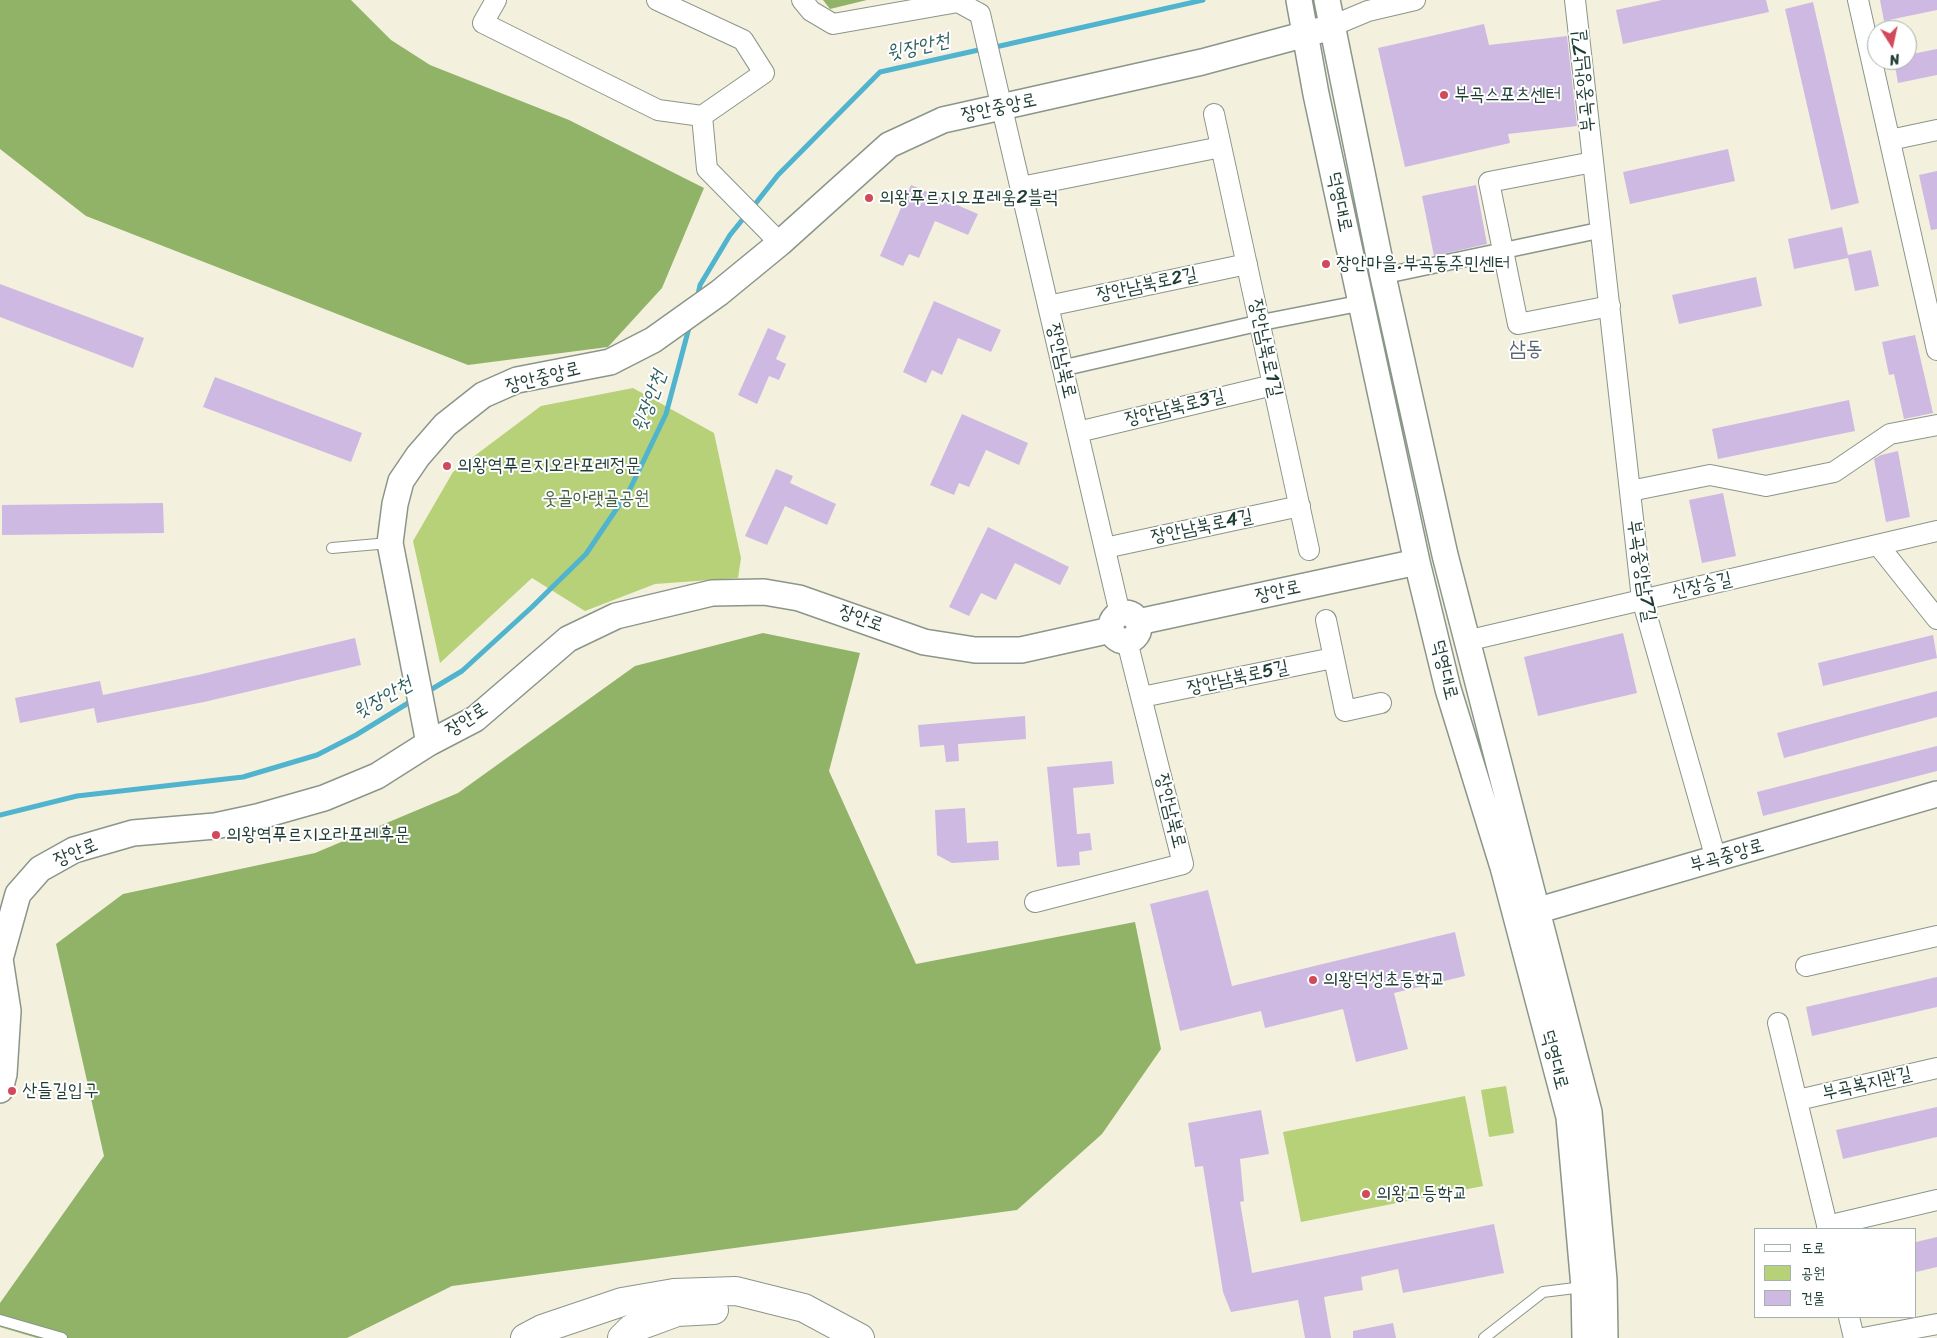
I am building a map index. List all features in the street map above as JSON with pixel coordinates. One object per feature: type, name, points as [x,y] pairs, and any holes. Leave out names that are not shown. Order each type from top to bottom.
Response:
[{"type":"highway","points":[[525,1338],[542,1329],[622,1302],[674,1292],[736,1291],[804,1308],[860,1338]]},
{"type":"highway","points":[[622,1338],[631,1329],[677,1312],[738,1309],[798,1325],[826,1338]]},
{"type":"street","points":[[496,0],[483,23],[658,110],[702,116],[764,73],[743,40],[657,0]]},
{"type":"street","name":"장안남북로","points":[[802,0],[811,11],[833,24],[958,2],[980,14],[1105,548],[1183,864],[1035,902]]},
{"type":"street","points":[[1329,11],[1368,11],[1415,0]]},
{"type":"street","name":"부곡중앙남7길","points":[[1575,0],[1642,599],[1716,859]]},
{"type":"street","points":[[1858,0],[1890,140],[1930,282],[1937,350]]},
{"type":"street","name":"덕영대로","points":[[1300,6],[1417,562],[1448,689],[1527,913],[1590,1112],[1604,1280],[1605,1338]]},
{"type":"street","name":"장안중앙로","points":[[427,733],[390,543],[395,504],[402,481],[418,456],[445,425],[483,395],[517,380],[610,362],[653,340],[719,293],[780,243],[889,146],[943,120],[1002,108],[1305,36],[1329,11]]},
{"type":"street","name":"덕영대로","points":[[1329,11],[1383,276],[1527,913],[1570,1117],[1584,1287],[1586,1338]]},
{"type":"street","name":"장안남북로1길","points":[[1214,114],[1309,550]]},
{"type":"street","points":[[702,116],[707,169],[760,226],[780,243]]},
{"type":"street","points":[[1890,140],[1937,130]]},
{"type":"street","points":[[1021,187],[1221,147]]},
{"type":"street","points":[[1593,162],[1489,182],[1518,324],[1610,306]]},
{"type":"street","points":[[1383,276],[1601,230]]},
{"type":"street","name":"장안남북로2길","points":[[1048,306],[1247,264]]},
{"type":"street","points":[[1063,368],[1259,323],[1361,303]]},
{"type":"street","name":"장안남북로3길","points":[[1078,432],[1273,384]]},
{"type":"street","points":[[1630,491],[1710,475],[1766,486],[1834,472],[1890,434],[1937,424]]},
{"type":"street","name":"장안남북로4길","points":[[1105,548],[1300,506]]},
{"type":"street","name":"신장승길","points":[[1466,640],[1937,531]]},
{"type":"street","points":[[1878,545],[1937,619]]},
{"type":"street","name":"장안로","points":[[0,1090],[4,1074],[8,1011],[0,959],[18,894],[40,869],[74,850],[133,833],[215,826],[257,817],[324,798],[377,776],[427,733],[475,719],[568,639],[616,616],[712,593],[764,592],[799,598],[924,642],[975,650],[1022,650],[1417,562]]},
{"type":"street","points":[[1326,620],[1344,711],[1381,703]]},
{"type":"street","name":"장안남북로5길","points":[[1142,697],[1333,658]]},
{"type":"street","name":"부곡중앙로","points":[[1527,913],[1937,794]]},
{"type":"street","points":[[1806,966],[1937,936]]},
{"type":"street","name":"부곡복지관길","points":[[1778,1023],[1828,1227]]},
{"type":"street","name":"부곡복지관길","points":[[1798,1100],[1937,1068]]},
{"type":"street","points":[[1828,1227],[1937,1200]]},
{"type":"street","points":[[1849,1318],[1854,1338]]},
{"type":"street","points":[[1864,1338],[1937,1324]]},
{"type":"lane","points":[[332,548],[390,543]]},
{"type":"lane","points":[[1484,1338],[1543,1292],[1584,1287]]},
{"type":"lane","points":[[0,1320],[62,1338]]},
{"type":"green space","points":[[0,0],[351,0],[391,40],[430,65],[569,120],[704,188],[662,288],[608,347],[468,365],[86,216],[0,149]]},
{"type":"green space","points":[[823,0],[867,0],[830,9]]},
{"type":"green space","name":"웃골아랫골공원","points":[[633,388],[714,433],[741,558],[738,578],[655,584],[585,611],[532,578],[440,663],[413,541],[453,472],[541,406]]},
{"type":"green space","points":[[763,633],[860,653],[829,771],[916,964],[1135,922],[1161,1049],[1102,1134],[1017,1210],[452,1286],[347,1338],[37,1338],[0,1327],[0,1303],[104,1156],[56,944],[123,894],[315,853],[458,793],[635,666]]},
{"type":"green space","points":[[1506,1086],[1514,1133],[1489,1137],[1481,1090]]},
{"type":"green space","points":[[1465,1096],[1483,1186],[1301,1222],[1283,1132]]},
{"type":"building","points":[[1662,0],[1766,0],[1769,12],[1623,44],[1616,10]]},
{"type":"building","points":[[1880,0],[1937,0],[1937,10],[1884,20]]},
{"type":"building","points":[[1813,2],[1859,203],[1831,210],[1785,9]]},
{"type":"building","name":"부곡스포츠센터","points":[[1484,24],[1489,45],[1567,36],[1577,126],[1508,134],[1510,143],[1405,167],[1378,48]]},
{"type":"building","points":[[1937,49],[1937,75],[1898,83],[1896,70],[1917,70],[1917,53]]},
{"type":"building","points":[[1728,149],[1735,181],[1630,204],[1623,172]]},
{"type":"building","points":[[1937,171],[1937,229],[1931,230],[1919,175]]},
{"type":"building","points":[[911,185],[978,214],[968,235],[935,221],[919,258],[909,254],[903,266],[880,256]]},
{"type":"building","points":[[1476,185],[1487,244],[1434,256],[1422,196]]},
{"type":"building","points":[[1842,227],[1848,255],[1871,250],[1879,286],[1855,291],[1848,258],[1794,269],[1788,239]]},
{"type":"building","points":[[1756,277],[1762,306],[1679,324],[1672,295]]},
{"type":"building","points":[[0,284],[144,338],[133,368],[0,317]]},
{"type":"building","points":[[934,301],[1001,330],[991,352],[958,338],[942,375],[932,370],[926,383],[903,372]]},
{"type":"building","points":[[768,328],[786,336],[776,359],[786,364],[779,380],[769,376],[757,404],[738,395]]},
{"type":"building","points":[[1915,335],[1933,413],[1904,419],[1894,374],[1889,375],[1882,342]]},
{"type":"building","points":[[215,377],[362,433],[351,462],[203,407]]},
{"type":"building","points":[[1849,400],[1855,431],[1718,459],[1712,429]]},
{"type":"building","points":[[962,414],[1028,443],[1019,465],[986,450],[969,487],[959,483],[954,495],[930,485]]},
{"type":"building","points":[[1898,451],[1910,517],[1886,522],[1874,459],[1881,455]]},
{"type":"building","points":[[776,469],[793,476],[790,483],[836,504],[827,525],[785,506],[767,545],[745,536]]},
{"type":"building","points":[[1723,493],[1736,556],[1702,563],[1689,500]]},
{"type":"building","points":[[163,503],[164,533],[2,535],[2,505]]},
{"type":"building","points":[[988,527],[1069,567],[1060,585],[1015,563],[996,600],[981,593],[969,616],[949,607]]},
{"type":"building","points":[[1623,633],[1637,693],[1538,716],[1524,657]]},
{"type":"building","points":[[1933,635],[1937,658],[1823,686],[1818,663]]},
{"type":"building","points":[[355,638],[361,665],[204,702],[97,723],[94,708],[20,723],[15,698],[100,681],[103,695]]},
{"type":"building","points":[[1937,691],[1937,717],[1784,758],[1777,733]]},
{"type":"building","points":[[1025,716],[1026,739],[958,744],[959,761],[946,762],[944,745],[920,747],[918,725]]},
{"type":"building","points":[[1937,746],[1937,771],[1763,816],[1757,792]]},
{"type":"building","points":[[1112,761],[1114,784],[1073,788],[1077,834],[1090,833],[1092,850],[1079,852],[1080,865],[1057,867],[1047,767]]},
{"type":"building","points":[[965,808],[967,843],[998,841],[999,860],[952,863],[937,855],[935,810]]},
{"type":"building","points":[[1208,890],[1232,986],[1455,932],[1465,976],[1394,993],[1408,1049],[1356,1062],[1343,1009],[1265,1028],[1261,1011],[1180,1031],[1150,904]]},
{"type":"building","points":[[1937,977],[1937,1007],[1812,1036],[1806,1007]]},
{"type":"building","points":[[1937,1107],[1937,1137],[1843,1159],[1836,1130]]},
{"type":"building","points":[[1261,1110],[1269,1154],[1240,1159],[1244,1201],[1240,1202],[1252,1273],[1494,1224],[1504,1273],[1403,1293],[1398,1269],[1361,1277],[1363,1290],[1324,1297],[1331,1338],[1305,1338],[1298,1300],[1231,1312],[1223,1292],[1203,1166],[1195,1167],[1188,1123]]},
{"type":"building","points":[[1937,1237],[1937,1267],[1917,1272],[1917,1242]]},
{"type":"building","points":[[1393,1323],[1396,1338],[1353,1338],[1353,1331]]},
{"type":"waterway","name":"윗장안천","points":[[991,48],[1203,0]]},
{"type":"waterway","name":"윗장안천","points":[[752,208],[778,175],[880,72],[983,49]]},
{"type":"waterway","name":"윗장안천","points":[[697,299],[700,285],[730,235],[747,214]]},
{"type":"waterway","name":"윗장안천","points":[[427,692],[462,671],[586,554],[630,489],[666,414],[690,324]]},
{"type":"waterway","name":"윗장안천","points":[[0,815],[77,796],[243,777],[317,755],[356,735],[413,700]]},
{"type":"place","name":"부곡스포츠센터","points":[[1444,95]]},
{"type":"place","name":"의왕푸르지오포레움2블럭","points":[[869,198]]},
{"type":"place","name":"장안마을.부곡동주민센터","points":[[1326,264]]},
{"type":"place","name":"의왕역푸르지오라포레정문","points":[[447,466]]},
{"type":"place","name":"의왕역푸르지오라포레후문","points":[[216,835]]},
{"type":"place","name":"의왕덕성초등학교","points":[[1313,980]]},
{"type":"place","name":"산들길입구","points":[[12,1091]]},
{"type":"place","name":"의왕고등학교","points":[[1366,1194]]},
{"type":"district","name":"삼동","points":[[1526,350]]}]
